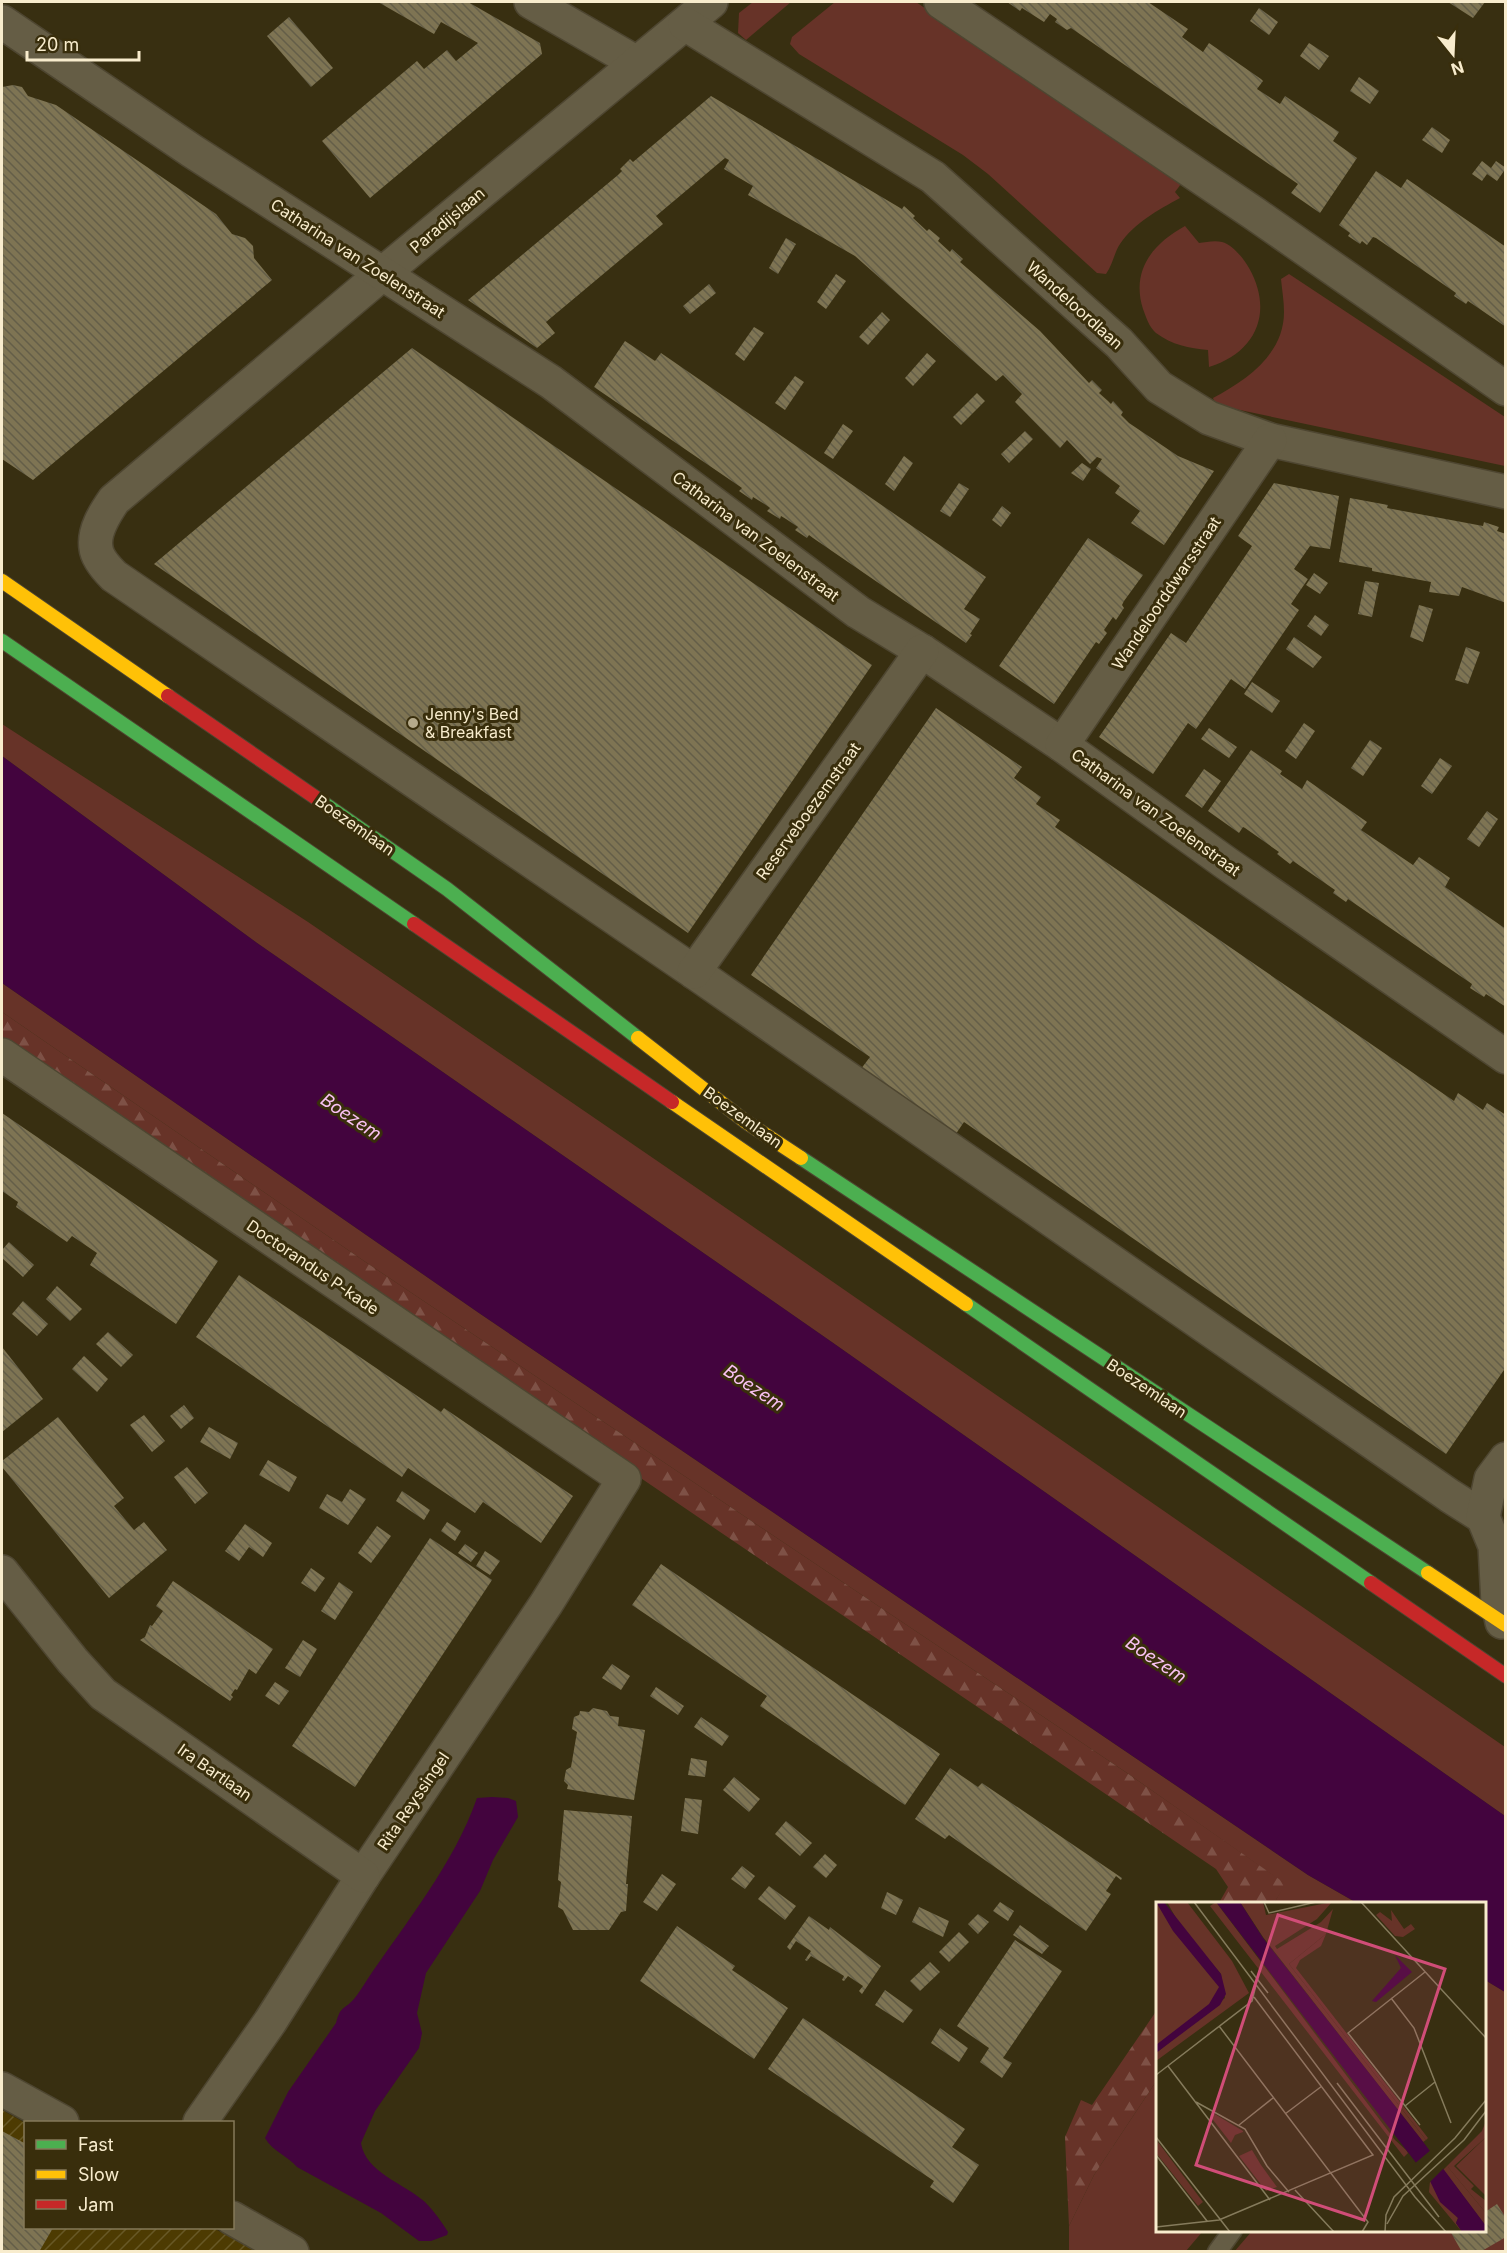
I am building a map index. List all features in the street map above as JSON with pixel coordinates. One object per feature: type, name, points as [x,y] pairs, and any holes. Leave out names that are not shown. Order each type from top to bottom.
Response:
[{"type":"main road","name":"Boezemlaan","points":[[2,581],[447,889],[746,1122],[1504,1623]]},
{"type":"main road","name":"Boezemlaan","points":[[2,641],[1506,1676]]},
{"type":"street","points":[[531,2],[637,63]]},
{"type":"street","name":"Paradijslaan","points":[[694,972],[114,576],[104,565],[96,548],[102,517],[114,500],[382,274],[711,2]]},
{"type":"street","points":[[941,2],[1255,214],[1506,389]]},
{"type":"street","name":"Catharina van Zoelenstraat","points":[[2,22],[192,151],[550,382],[858,612],[922,651],[1062,745],[1226,863],[1506,1057]]},
{"type":"street","name":"Wandeloordlaan","points":[[685,24],[933,177],[1119,343],[1159,387],[1209,418],[1270,440],[1506,492]]},
{"type":"street","name":"Wandeloorddwarsstraat","points":[[1062,745],[1270,440]]},
{"type":"street","name":"Reserveboezemstraat","points":[[694,972],[922,651]]},
{"type":"street","points":[[694,972],[1440,1489],[1483,1516]]},
{"type":"street","name":"Doctorandus P-kade","points":[[2,1055],[624,1479]]},
{"type":"street","points":[[1504,1623],[1498,1603],[1494,1546],[1483,1516],[1491,1479],[1506,1459]]},
{"type":"street","name":"Rita Reyssingel","points":[[201,2121],[270,2022],[363,1876],[546,1604],[624,1479]]},
{"type":"street","name":"Ira Bartlaan","points":[[2,1572],[73,1661],[103,1694],[363,1876]]},
{"type":"street","points":[[2,2089],[60,2121]]},
{"type":"street","points":[[234,2219],[292,2252]]},
{"type":"lane","points":[[1217,2252],[1232,2232]]},
{"type":"shaded area","points":[[2,2110],[24,2122],[24,2229],[215,2229],[256,2251],[2,2251]]},
{"type":"green space","points":[[753,2],[791,2],[746,40],[738,33],[739,13]]},
{"type":"green space","points":[[835,2],[916,2],[1181,184],[1175,192],[1180,198],[1139,223],[1120,244],[1106,274],[1097,273],[988,174],[963,155],[799,54],[790,44],[792,37]]},
{"type":"green space","points":[[1185,226],[1199,243],[1222,242],[1238,253],[1249,268],[1260,300],[1260,315],[1249,341],[1239,352],[1209,367],[1208,350],[1174,343],[1154,331],[1145,315],[1140,295],[1142,271],[1147,260],[1163,241]]},
{"type":"green space","points":[[1289,274],[1505,417],[1505,466],[1216,405],[1213,398],[1250,374],[1261,364],[1278,341],[1284,312],[1281,279]]},
{"type":"green space","points":[[2,724],[308,922],[1505,1747],[1505,1816],[836,1345],[257,943],[2,756]]},
{"type":"green space","points":[[2,983],[479,1313],[1308,1875],[1355,1902],[1275,1902],[1285,1884],[1127,1773],[364,1261],[2,1012]]},
{"type":"green space","points":[[2,1012],[364,1261],[1127,1773],[1286,1884],[1275,1902],[1220,1902],[1228,1887],[1216,1869],[2,1044]]},
{"type":"green space","points":[[1486,1981],[1505,1992],[1505,2251],[1234,2252],[1251,2232],[1486,2232]]},
{"type":"green space","points":[[1156,2011],[1156,2082],[1094,2175],[1069,2226],[1065,2137],[1081,2100],[1092,2105]]},
{"type":"green space","points":[[1156,2082],[1156,2232],[1202,2232],[1186,2251],[1069,2252],[1069,2226],[1094,2175]]},
{"type":"water","name":"Boezem","points":[[2,756],[257,943],[836,1345],[1505,1816],[1505,1992],[1486,1981],[1486,1902],[1355,1902],[1308,1875],[479,1313],[2,983]]},
{"type":"water","points":[[492,1797],[516,1801],[518,1817],[493,1860],[480,1891],[426,1973],[417,2013],[422,2033],[419,2048],[375,2111],[361,2143],[370,2162],[387,2177],[425,2202],[448,2232],[447,2235],[431,2241],[419,2241],[381,2213],[297,2167],[265,2138],[288,2092],[336,2023],[341,2011],[358,1994],[442,1869],[456,1846],[477,1798]]},
{"type":"building","points":[[378,2],[468,2],[540,43],[542,54],[370,198],[322,141],[417,61],[424,69],[447,50],[456,61],[478,43],[441,22],[434,34]]},
{"type":"building","points":[[1007,2],[1148,2],[1188,29],[1182,37],[1203,52],[1209,43],[1261,79],[1263,81],[1257,89],[1280,104],[1285,96],[1339,132],[1333,141],[1357,158],[1320,213],[1291,193],[1298,184],[1071,28],[1067,30],[1055,22],[1057,19],[1050,14],[1044,22],[1022,8],[1020,11]]},
{"type":"building","points":[[1448,2],[1485,2],[1473,18]]},
{"type":"building","points":[[1259,8],[1278,22],[1269,35],[1250,21]]},
{"type":"building","points":[[289,17],[333,68],[311,87],[267,36]]},
{"type":"building","points":[[1309,43],[1329,56],[1319,70],[1300,56]]},
{"type":"building","points":[[1359,77],[1379,91],[1370,104],[1350,91]]},
{"type":"building","points":[[13,85],[22,87],[28,96],[56,105],[216,214],[232,234],[245,238],[253,246],[254,258],[272,280],[33,480],[2,459],[2,87]]},
{"type":"building","points":[[711,96],[902,209],[904,206],[927,231],[929,229],[940,238],[938,241],[950,252],[952,249],[963,259],[960,262],[1040,331],[1089,383],[1092,380],[1102,390],[1099,393],[1111,404],[1113,401],[1129,423],[1178,456],[1214,471],[1164,545],[1131,523],[1140,511],[1115,493],[1120,486],[1096,468],[1102,459],[1097,457],[1090,464],[1067,440],[1060,448],[1015,402],[1022,394],[1003,375],[996,381],[855,256],[748,195],[753,186],[724,169],[729,160],[725,158],[656,216],[663,224],[546,322],[555,333],[537,348],[468,300],[618,175],[622,171],[620,169],[630,159],[633,162]]},
{"type":"building","points":[[1432,127],[1450,140],[1442,153],[1422,140]]},
{"type":"building","points":[[1482,161],[1491,168],[1496,161],[1506,168],[1497,181],[1487,174],[1482,181],[1472,174]]},
{"type":"building","points":[[1376,171],[1401,188],[1407,179],[1506,247],[1506,327],[1468,301],[1466,304],[1454,296],[1456,293],[1376,238],[1373,237],[1367,245],[1362,241],[1360,244],[1348,236],[1350,233],[1339,225]]},
{"type":"building","points":[[786,238],[796,244],[778,274],[769,268]]},
{"type":"building","points":[[836,274],[846,281],[826,309],[817,302]]},
{"type":"building","points":[[709,284],[716,293],[690,314],[683,306]]},
{"type":"building","points":[[882,312],[890,320],[868,345],[859,337]]},
{"type":"building","points":[[754,327],[764,333],[744,361],[735,354]]},
{"type":"building","points":[[625,341],[655,361],[661,353],[986,577],[964,609],[980,619],[966,643],[809,535],[807,538],[795,530],[798,527],[786,519],[781,516],[780,519],[767,511],[770,508],[766,505],[753,497],[752,500],[739,491],[742,488],[594,387]]},
{"type":"building","points":[[412,348],[872,665],[688,933],[154,564]]},
{"type":"building","points":[[927,353],[936,361],[913,386],[905,378]]},
{"type":"building","points":[[795,376],[804,382],[785,410],[775,403]]},
{"type":"building","points":[[977,393],[985,401],[961,425],[953,417]]},
{"type":"building","points":[[843,424],[853,431],[833,459],[824,453]]},
{"type":"building","points":[[1025,431],[1033,439],[1009,463],[1001,454]]},
{"type":"building","points":[[904,456],[913,463],[894,491],[885,484]]},
{"type":"building","points":[[1082,463],[1091,469],[1083,481],[1071,473]]},
{"type":"building","points":[[959,483],[969,489],[950,517],[940,511]]},
{"type":"building","points":[[1274,483],[1339,496],[1330,549],[1310,546],[1294,569],[1308,579],[1291,604],[1299,610],[1245,689],[1231,679],[1196,729],[1188,723],[1153,774],[1099,737],[1171,633],[1186,643],[1252,546],[1238,536]]},
{"type":"building","points":[[1350,498],[1388,505],[1387,508],[1483,526],[1484,522],[1499,527],[1497,531],[1506,534],[1506,603],[1462,587],[1459,596],[1429,592],[1431,582],[1339,562]]},
{"type":"building","points":[[1002,506],[1011,513],[1001,527],[992,520]]},
{"type":"building","points":[[1088,538],[1143,575],[1124,601],[1122,605],[1124,608],[1116,620],[1113,617],[1104,630],[1107,633],[1099,644],[1096,642],[1054,704],[999,666]]},
{"type":"building","points":[[1314,573],[1328,583],[1320,594],[1306,585]]},
{"type":"building","points":[[1365,581],[1379,583],[1372,617],[1358,614]]},
{"type":"building","points":[[1419,605],[1433,609],[1423,642],[1410,637]]},
{"type":"building","points":[[1315,615],[1329,625],[1321,636],[1307,626]]},
{"type":"building","points":[[1294,637],[1322,657],[1313,668],[1286,649]]},
{"type":"building","points":[[1466,647],[1480,652],[1468,684],[1455,680]]},
{"type":"building","points":[[1252,682],[1280,701],[1272,713],[1244,694]]},
{"type":"building","points":[[936,708],[1022,767],[1014,778],[1041,797],[1036,804],[1060,820],[1055,827],[1454,1101],[1458,1093],[1483,1110],[1487,1103],[1506,1115],[1506,1367],[1446,1454],[964,1122],[949,1144],[854,1078],[870,1057],[751,975]]},
{"type":"building","points":[[1304,723],[1315,731],[1296,759],[1285,751]]},
{"type":"building","points":[[1209,728],[1237,747],[1229,758],[1201,739]]},
{"type":"building","points":[[1370,740],[1382,748],[1363,776],[1351,768]]},
{"type":"building","points":[[1251,750],[1282,771],[1280,774],[1302,789],[1307,780],[1367,822],[1361,830],[1413,865],[1419,857],[1450,878],[1445,887],[1506,929],[1506,1007],[1486,994],[1484,997],[1470,988],[1472,984],[1348,899],[1346,902],[1333,893],[1335,890],[1293,861],[1290,864],[1277,854],[1279,852],[1245,828],[1243,827],[1239,833],[1208,811]]},
{"type":"building","points":[[1440,758],[1452,766],[1432,794],[1421,786]]},
{"type":"building","points":[[1204,769],[1221,781],[1202,808],[1185,796]]},
{"type":"building","points":[[1487,811],[1498,819],[1479,847],[1467,839]]},
{"type":"building","points":[[2,1113],[218,1261],[176,1324],[90,1265],[97,1253],[72,1236],[67,1242],[16,1207],[18,1202],[2,1191]]},
{"type":"building","points":[[9,1242],[34,1265],[23,1277],[2,1258],[2,1250]]},
{"type":"building","points":[[239,1275],[441,1412],[444,1408],[573,1496],[541,1543],[483,1502],[475,1513],[408,1468],[402,1477],[196,1337]]},
{"type":"building","points":[[57,1286],[82,1309],[70,1321],[46,1299]]},
{"type":"building","points":[[23,1301],[48,1324],[37,1336],[12,1314]]},
{"type":"building","points":[[108,1332],[133,1355],[121,1367],[96,1344]]},
{"type":"building","points":[[2,1347],[43,1399],[2,1432]]},
{"type":"building","points":[[84,1356],[108,1379],[97,1392],[72,1369]]},
{"type":"building","points":[[184,1405],[194,1418],[181,1429],[170,1416]]},
{"type":"building","points":[[144,1415],[165,1441],[152,1452],[130,1425]]},
{"type":"building","points":[[58,1417],[124,1498],[114,1506],[134,1530],[144,1522],[167,1550],[109,1598],[2,1467],[2,1461]]},
{"type":"building","points":[[209,1427],[238,1443],[230,1459],[200,1442]]},
{"type":"building","points":[[268,1460],[297,1477],[289,1492],[259,1475]]},
{"type":"building","points":[[187,1467],[208,1493],[195,1504],[174,1477]]},
{"type":"building","points":[[350,1489],[366,1499],[348,1525],[319,1508],[327,1494],[342,1502]]},
{"type":"building","points":[[402,1491],[430,1510],[424,1520],[396,1501]]},
{"type":"building","points":[[447,1522],[461,1531],[455,1541],[441,1531]]},
{"type":"building","points":[[245,1524],[272,1543],[263,1557],[249,1547],[239,1561],[225,1551]]},
{"type":"building","points":[[377,1526],[391,1536],[371,1563],[358,1553]]},
{"type":"building","points":[[430,1538],[492,1580],[355,1787],[292,1746]]},
{"type":"building","points":[[465,1544],[478,1553],[471,1562],[458,1553]]},
{"type":"building","points":[[485,1551],[500,1561],[490,1575],[476,1566]]},
{"type":"building","points":[[661,1564],[940,1754],[905,1805],[760,1706],[767,1696],[632,1605]]},
{"type":"building","points":[[311,1568],[325,1578],[315,1592],[301,1583]]},
{"type":"building","points":[[173,1581],[273,1649],[256,1674],[249,1669],[237,1690],[235,1689],[231,1695],[233,1697],[230,1701],[140,1640],[145,1637],[150,1625],[152,1626],[163,1611],[156,1606]]},
{"type":"building","points":[[339,1582],[353,1592],[335,1620],[321,1611]]},
{"type":"building","points":[[303,1640],[317,1649],[300,1677],[285,1668]]},
{"type":"building","points":[[612,1664],[630,1676],[621,1690],[602,1678]]},
{"type":"building","points":[[275,1682],[289,1691],[279,1705],[265,1696]]},
{"type":"building","points":[[656,1687],[684,1706],[678,1715],[650,1696]]},
{"type":"building","points":[[593,1708],[607,1711],[610,1716],[619,1717],[618,1726],[645,1730],[634,1800],[567,1789],[568,1785],[564,1781],[566,1770],[571,1767],[577,1732],[572,1729],[574,1717],[579,1715],[580,1711],[589,1712]]},
{"type":"building","points":[[701,1717],[729,1736],[722,1746],[694,1727]]},
{"type":"building","points":[[691,1758],[707,1761],[705,1777],[688,1775]]},
{"type":"building","points":[[950,1768],[978,1787],[982,1783],[1122,1878],[1121,1880],[1116,1876],[1106,1891],[1111,1894],[1086,1931],[949,1835],[945,1839],[915,1819]]},
{"type":"building","points":[[734,1777],[760,1799],[749,1812],[723,1790]]},
{"type":"building","points":[[685,1798],[702,1800],[698,1834],[681,1831]]},
{"type":"building","points":[[564,1810],[632,1816],[626,1911],[621,1912],[609,1930],[573,1930],[563,1910],[558,1907]]},
{"type":"building","points":[[786,1821],[812,1843],[800,1856],[775,1834]]},
{"type":"building","points":[[825,1854],[837,1865],[826,1878],[813,1867]]},
{"type":"building","points":[[742,1866],[755,1876],[745,1889],[731,1879]]},
{"type":"building","points":[[662,1874],[676,1884],[657,1911],[643,1902]]},
{"type":"building","points":[[769,1886],[796,1906],[785,1920],[758,1899]]},
{"type":"building","points":[[887,1892],[903,1900],[896,1915],[881,1908]]},
{"type":"building","points":[[1000,1902],[1014,1911],[1008,1921],[993,1911]]},
{"type":"building","points":[[919,1907],[949,1921],[943,1937],[912,1922]]},
{"type":"building","points":[[978,1914],[989,1922],[978,1934],[968,1924]]},
{"type":"building","points":[[809,1916],[829,1930],[830,1927],[881,1966],[862,1994],[859,1991],[863,1986],[848,1976],[844,1981],[842,1980],[844,1976],[811,1956],[807,1961],[805,1960],[811,1951],[796,1941],[790,1950],[787,1947]]},
{"type":"building","points":[[1020,1925],[1049,1946],[1042,1954],[1013,1935]]},
{"type":"building","points":[[677,1926],[735,1966],[732,1970],[788,2008],[754,2059],[640,1981]]},
{"type":"building","points":[[959,1932],[969,1942],[949,1962],[939,1952]]},
{"type":"building","points":[[1015,1940],[1062,1971],[1003,2058],[1012,2063],[1002,2078],[980,2062],[989,2048],[957,2026]]},
{"type":"building","points":[[930,1962],[940,1972],[920,1991],[910,1981]]},
{"type":"building","points":[[885,1990],[913,2010],[903,2023],[875,2005]]},
{"type":"building","points":[[803,2018],[965,2129],[952,2147],[979,2165],[953,2203],[930,2187],[934,2181],[768,2069]]},
{"type":"building","points":[[940,2028],[968,2048],[959,2062],[931,2043]]},
{"type":"building","points":[[2,2131],[24,2143],[24,2229],[52,2229],[39,2252],[2,2252]]},
{"type":"building","points":[[1497,2204],[1506,2218],[1506,2237],[1480,2252],[1462,2252],[1451,2232],[1486,2232],[1486,2211]]},
{"type":"traffic: fast","points":[[2,641],[414,924]]},
{"type":"traffic: fast","points":[[322,802],[447,889],[638,1038]]},
{"type":"traffic: fast","points":[[801,1158],[1428,1573]]},
{"type":"traffic: fast","points":[[966,1304],[1371,1583]]},
{"type":"traffic: slow","points":[[2,581],[168,696]]},
{"type":"traffic: slow","points":[[638,1038],[746,1122],[801,1158]]},
{"type":"traffic: slow","points":[[672,1102],[966,1304]]},
{"type":"traffic: slow","points":[[1428,1573],[1506,1625]]},
{"type":"traffic: jam","points":[[168,696],[322,802]]},
{"type":"traffic: jam","points":[[414,924],[672,1102]]},
{"type":"traffic: jam","points":[[1371,1583],[1506,1676]]},
{"type":"place","name":"Jenny's Bed & Breakfast","points":[[413,723]]}]
